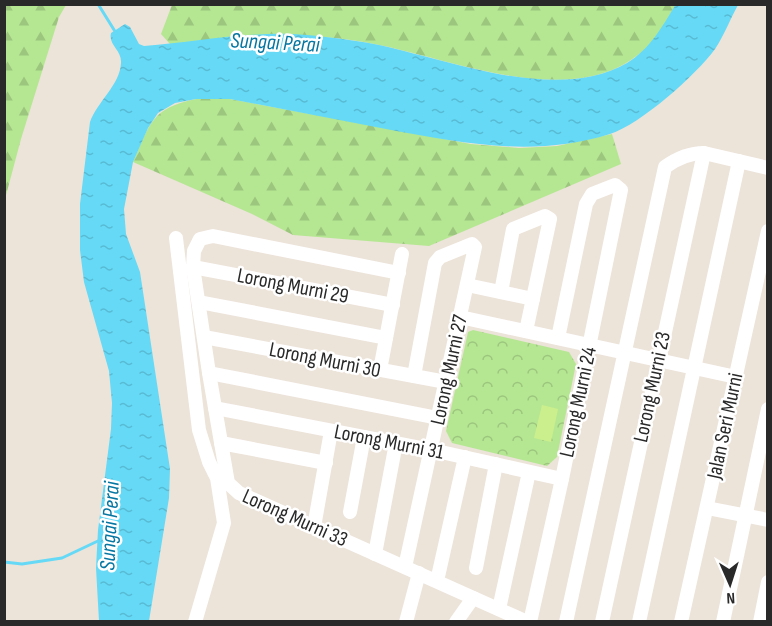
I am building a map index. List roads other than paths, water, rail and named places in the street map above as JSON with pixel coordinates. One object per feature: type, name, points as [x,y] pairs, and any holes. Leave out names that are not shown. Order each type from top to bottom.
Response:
[{"type":"street","points":[[566,621],[665,167],[674,160],[696,153],[704,153],[768,168]]},
{"type":"street","name":"Lorong Murni 23","points":[[602,621],[704,153]]},
{"type":"street","points":[[639,621],[739,161]]},
{"type":"street","name":"Lorong Murni 24","points":[[528,621],[562,479],[621,190],[615,185],[592,194],[586,204],[558,338]]},
{"type":"street","points":[[501,292],[513,229],[545,216],[550,219],[526,331]]},
{"type":"street","name":"Jalan Seri Murni","points":[[681,621],[768,231]]},
{"type":"street","name":"Lorong Murni 33","points":[[399,273],[213,236],[200,239],[194,251],[193,267],[228,483],[232,489],[314,527],[528,621]]},
{"type":"street","points":[[176,238],[199,430],[209,462],[217,478],[224,523],[195,621]]},
{"type":"street","name":"Lorong Murni 27","points":[[405,567],[475,247],[472,244],[440,257],[435,262],[414,376]]},
{"type":"street","points":[[380,370],[402,254]]},
{"type":"street","name":"Lorong Murni 29","points":[[193,267],[393,305]]},
{"type":"street","points":[[467,285],[533,298]]},
{"type":"street","points":[[198,302],[386,338]]},
{"type":"street","points":[[460,317],[736,377]]},
{"type":"street","name":"Lorong Murni 30","points":[[204,337],[446,382]]},
{"type":"street","points":[[209,373],[438,418]]},
{"type":"street","name":"Lorong Murni 31","points":[[215,408],[432,450],[562,479]]},
{"type":"street","points":[[723,621],[768,409]]},
{"type":"street","points":[[314,527],[331,430]]},
{"type":"street","points":[[350,512],[364,437]]},
{"type":"street","points":[[221,443],[326,463]]},
{"type":"street","points":[[375,554],[396,443]]},
{"type":"street","points":[[437,581],[465,457]]},
{"type":"street","points":[[476,568],[496,464]]},
{"type":"street","points":[[499,609],[529,472]]},
{"type":"street","points":[[707,508],[768,520]]},
{"type":"street","points":[[406,621],[419,573]]},
{"type":"street","points":[[759,621],[768,582]]},
{"type":"street","points":[[456,621],[473,598]]},
{"type":"water","name":"Sungai Perai","points":[[676,4],[738,5],[715,49],[695,72],[667,98],[623,129],[582,141],[526,147],[470,143],[230,99],[196,99],[175,103],[158,113],[148,128],[133,162],[124,209],[126,234],[140,272],[170,469],[169,498],[149,621],[99,621],[96,568],[98,530],[111,429],[112,403],[109,371],[84,282],[80,250],[80,204],[90,122],[120,71],[121,58],[111,41],[111,33],[125,24],[130,27],[139,44],[144,46],[245,35],[315,36],[374,44],[502,74],[535,79],[568,79],[599,75],[627,63],[655,37]]},
{"type":"waterway","points":[[98,4],[116,33]]},
{"type":"waterway","name":"Sungai Perai","points":[[4,562],[22,564],[62,558],[100,540]]}]
